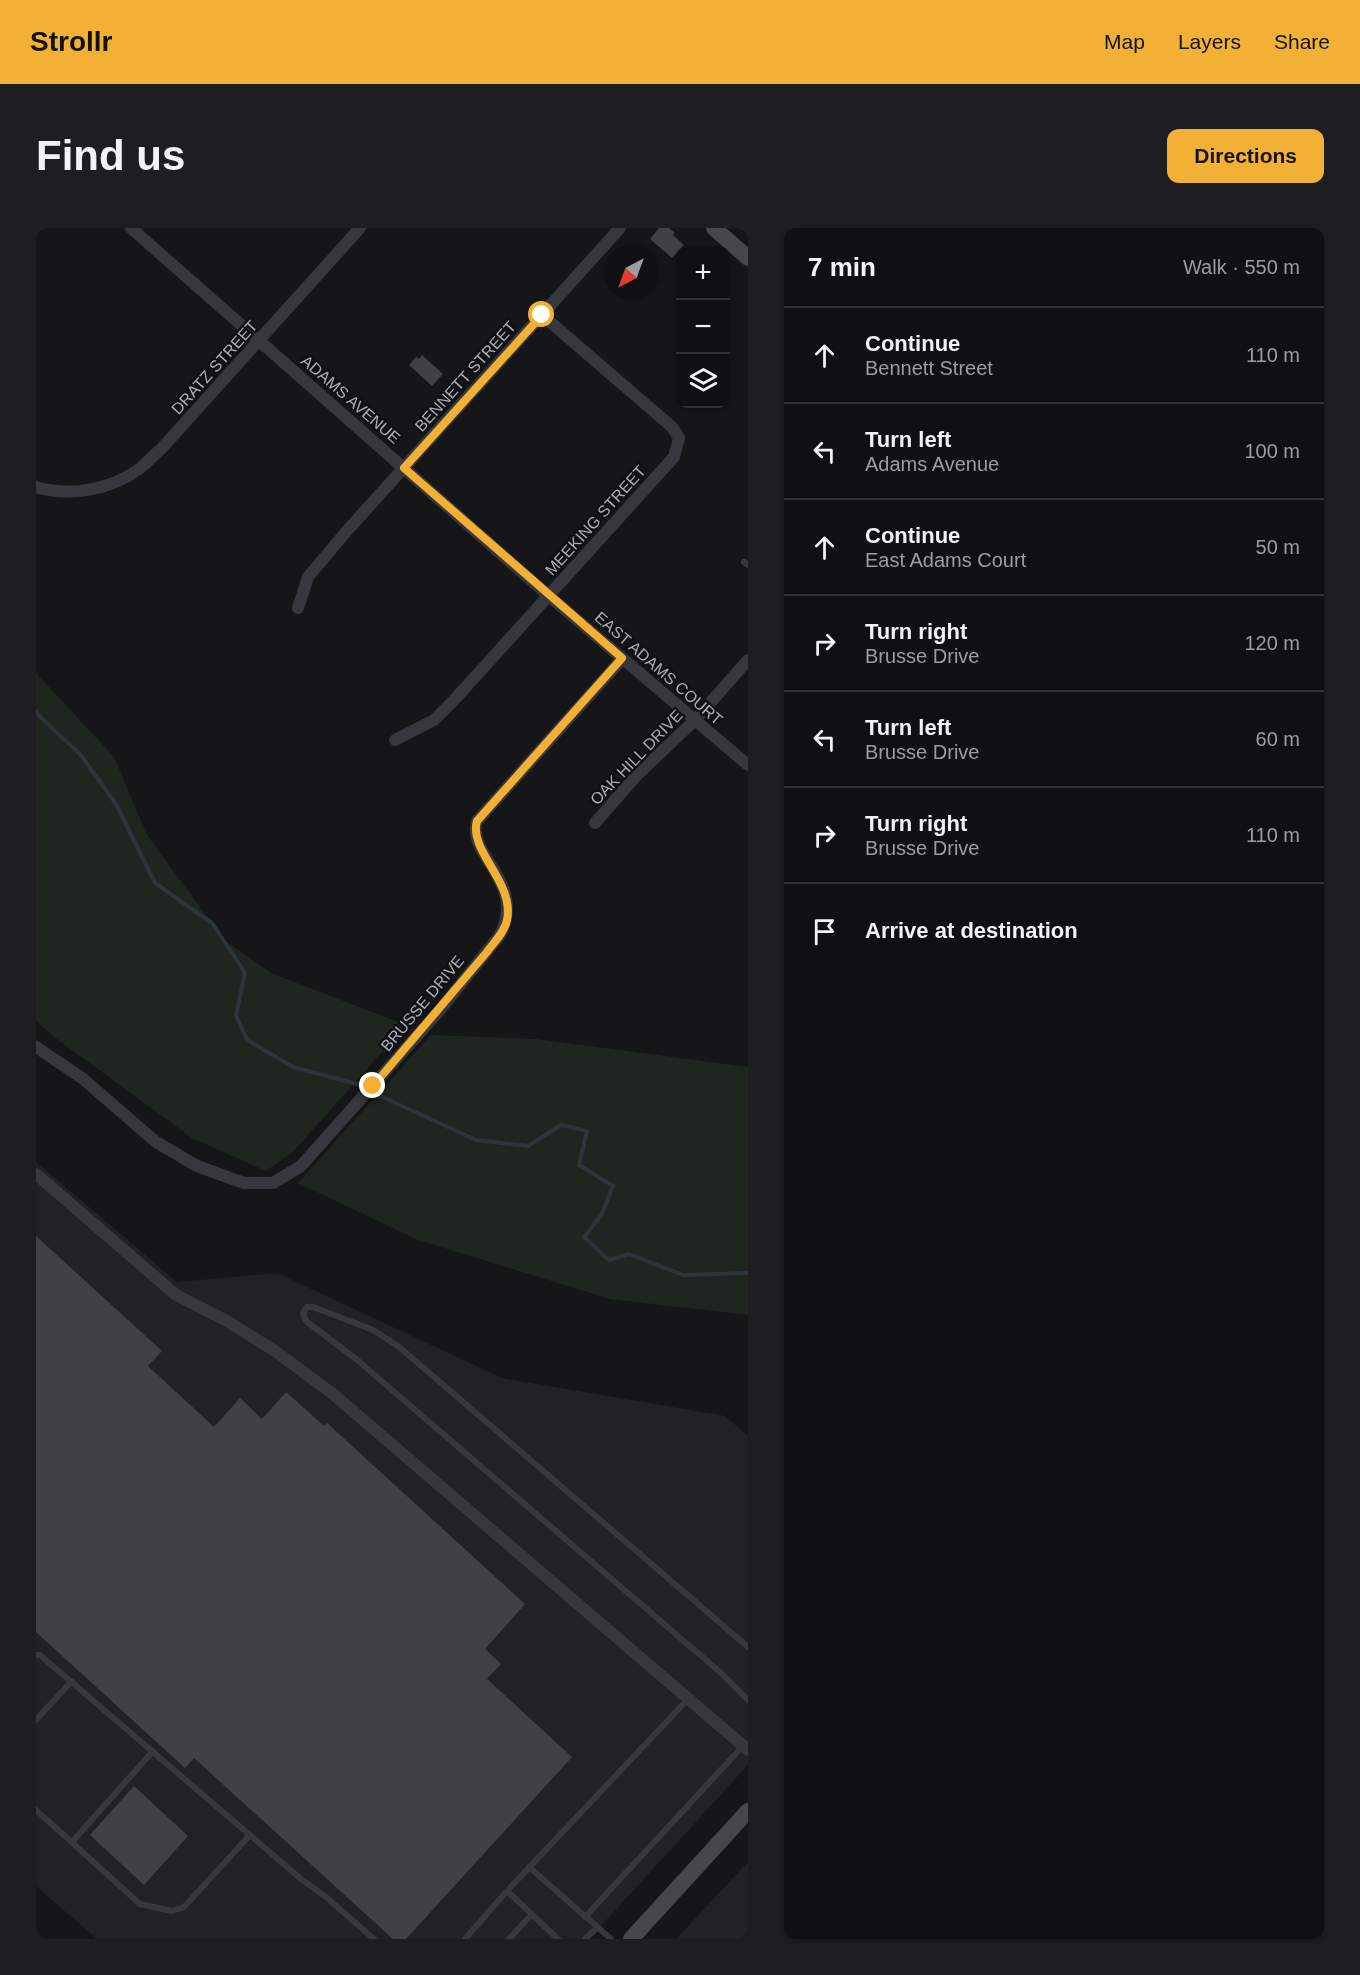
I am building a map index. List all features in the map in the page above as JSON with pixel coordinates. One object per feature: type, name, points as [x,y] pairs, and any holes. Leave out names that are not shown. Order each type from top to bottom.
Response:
[{"type":"main road","points":[[714,228],[748,258]]},
{"type":"main road","points":[[631,1939],[748,1811]]},
{"type":"street","name":"ADAMS AVENUE","points":[[131,228],[549,596]]},
{"type":"street","name":"DRATZ STREET","points":[[36,487],[68,491],[95,488],[117,482],[138,469],[163,447],[360,228]]},
{"type":"street","name":"BENNETT STREET","points":[[298,608],[308,576],[620,228]]},
{"type":"street","name":"MEEKING STREET","points":[[395,740],[434,720],[674,457],[679,438],[672,427],[542,315]]},
{"type":"street","name":"EAST ADAMS COURT","points":[[549,596],[748,765]]},
{"type":"street","name":"BRUSSE DRIVE","points":[[36,1047],[82,1078],[156,1142],[197,1166],[244,1183],[273,1183],[301,1166],[440,1010],[500,935],[507,921],[507,900],[505,891],[479,843],[475,828],[477,821],[622,658]]},
{"type":"street","name":"OAK HILL DRIVE","points":[[595,823],[636,776],[695,720],[748,660]]},
{"type":"street","points":[[36,1174],[176,1295],[226,1321],[275,1351],[333,1394],[746,1748]]},
{"type":"lane","points":[[748,1647],[398,1346],[373,1330],[313,1307],[307,1307],[303,1313],[306,1321],[356,1359],[721,1673],[748,1700]]},
{"type":"lane","points":[[36,1655],[40,1655],[72,1681],[374,1939]]},
{"type":"lane","points":[[36,1720],[72,1681]]},
{"type":"lane","points":[[465,1939],[529,1867],[688,1699]]},
{"type":"lane","points":[[585,1917],[746,1748]]},
{"type":"lane","points":[[72,1842],[153,1751]]},
{"type":"lane","points":[[36,1810],[137,1901],[172,1911],[184,1907],[250,1835]]},
{"type":"lane","points":[[529,1867],[611,1939]]},
{"type":"lane","points":[[507,1891],[558,1939]]},
{"type":"lane","points":[[509,1939],[532,1914]]},
{"type":"lane","points":[[585,1939],[597,1928]]},
{"type":"shaded area","points":[[36,673],[114,757],[147,835],[224,940],[271,973],[406,1025],[293,1152],[266,1171],[192,1138],[50,1034],[36,1020]]},
{"type":"shaded area","points":[[431,1035],[536,1039],[748,1067],[748,1315],[610,1299],[418,1240],[298,1183]]},
{"type":"shaded area","points":[[36,1162],[177,1282],[277,1273],[502,1378],[725,1416],[748,1436],[748,1765],[589,1939],[97,1939],[36,1886]]},
{"type":"shaded area","points":[[748,1862],[748,1939],[676,1939]]},
{"type":"building","points":[[659,228],[669,228],[684,245],[676,246],[676,254],[672,258],[650,239]]},
{"type":"building","points":[[422,355],[443,374],[432,386],[409,365],[416,357],[419,359]]},
{"type":"building","points":[[36,1236],[162,1351],[148,1366],[214,1427],[240,1398],[262,1419],[286,1392],[324,1426],[327,1423],[525,1604],[485,1649],[501,1664],[487,1679],[572,1757],[406,1939],[393,1939],[194,1758],[185,1768],[36,1632]]},
{"type":"building","points":[[134,1786],[188,1836],[144,1885],[90,1835]]},
{"type":"waterway","points":[[36,712],[80,754],[116,804],[155,883],[212,923],[245,973],[236,1015],[247,1040],[293,1067],[364,1086]]},
{"type":"waterway","points":[[374,1093],[476,1140],[528,1146],[561,1125],[587,1131],[579,1165],[613,1186],[602,1214],[584,1237],[609,1260],[629,1254],[683,1275],[748,1273]]},
{"type":"route","points":[[373,1086],[440,1010],[500,935],[507,921],[505,891],[479,843],[475,828],[477,821],[622,658],[404,468],[542,315]]}]
